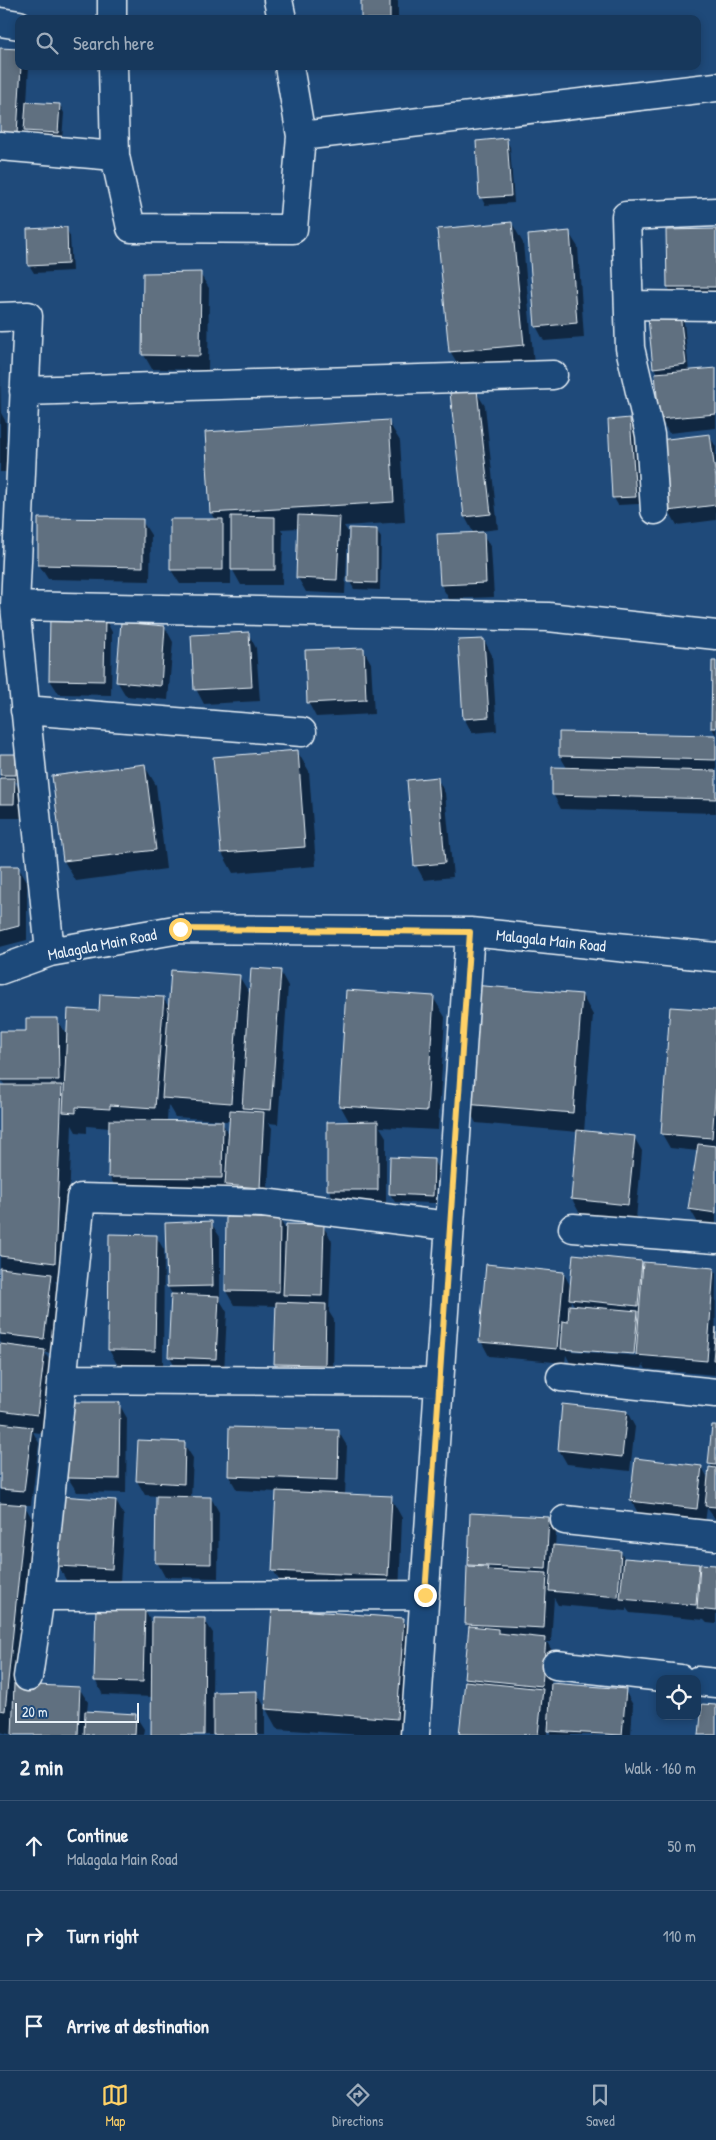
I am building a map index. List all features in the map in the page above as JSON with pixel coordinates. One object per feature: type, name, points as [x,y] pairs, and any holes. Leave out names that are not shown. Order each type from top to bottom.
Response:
[{"type":"street","points":[[112,0],[112,15]]},
{"type":"street","points":[[278,0],[281,15]]},
{"type":"street","points":[[0,22],[15,24]]},
{"type":"street","points":[[114,70],[114,156],[131,228],[293,229],[301,136],[290,70]]},
{"type":"street","points":[[301,136],[716,87]]},
{"type":"street","points":[[0,146],[114,156]]},
{"type":"street","points":[[655,510],[650,435],[630,348],[626,216],[716,212]]},
{"type":"street","points":[[629,305],[716,306]]},
{"type":"street","points":[[0,317],[28,316],[15,606],[50,952]]},
{"type":"street","points":[[24,391],[553,375]]},
{"type":"street","points":[[15,606],[548,617],[716,636]]},
{"type":"street","points":[[25,710],[302,732]]},
{"type":"street","name":"Malagala Main Road","points":[[0,970],[50,952],[180,929],[470,932],[716,957]]},
{"type":"street","points":[[415,1735],[470,932]]},
{"type":"street","points":[[28,1677],[40,1596],[81,1198],[263,1203],[449,1226]]},
{"type":"street","points":[[573,1228],[716,1239]]},
{"type":"street","points":[[561,1377],[716,1393]]},
{"type":"street","points":[[62,1379],[439,1382]]},
{"type":"street","points":[[565,1520],[716,1536]]},
{"type":"street","points":[[40,1596],[425,1595]]},
{"type":"street","points":[[556,1665],[656,1676]]},
{"type":"street","points":[[701,1681],[716,1683]]},
{"type":"building","points":[[361,0],[390,0],[390,15],[361,15]]},
{"type":"building","points":[[0,48],[15,49],[15,70],[21,70],[17,134],[0,133]]},
{"type":"building","points":[[26,102],[60,104],[58,133],[24,131]]},
{"type":"building","points":[[507,138],[511,196],[479,198],[476,141]]},
{"type":"building","points":[[512,222],[524,345],[449,352],[437,229]]},
{"type":"building","points":[[67,227],[68,264],[28,266],[27,229]]},
{"type":"building","points":[[716,229],[716,287],[667,287],[666,230]]},
{"type":"building","points":[[570,231],[577,323],[535,327],[528,235]]},
{"type":"building","points":[[201,272],[200,356],[142,355],[143,273]]},
{"type":"building","points":[[680,314],[686,364],[653,368],[648,318]]},
{"type":"building","points":[[716,368],[716,414],[659,419],[655,373]]},
{"type":"building","points":[[477,390],[491,514],[464,517],[450,393]]},
{"type":"building","points":[[630,418],[636,497],[612,498],[608,420]]},
{"type":"building","points":[[389,420],[394,502],[210,513],[205,432]]},
{"type":"building","points":[[710,434],[716,479],[716,505],[668,511],[659,440]]},
{"type":"building","points":[[298,515],[340,517],[337,580],[296,578]]},
{"type":"building","points":[[231,516],[275,517],[275,570],[231,570]]},
{"type":"building","points":[[38,518],[143,519],[143,567],[38,565]]},
{"type":"building","points":[[170,519],[223,519],[223,570],[170,570]]},
{"type":"building","points":[[349,528],[377,529],[377,583],[348,582]]},
{"type":"building","points":[[484,532],[486,583],[440,585],[437,534]]},
{"type":"building","points":[[50,615],[105,616],[104,681],[49,680]]},
{"type":"building","points":[[121,622],[165,626],[161,686],[116,682]]},
{"type":"building","points":[[249,632],[252,687],[194,690],[191,635]]},
{"type":"building","points":[[484,639],[489,717],[463,719],[458,640]]},
{"type":"building","points":[[364,648],[366,700],[307,703],[305,650]]},
{"type":"building","points":[[712,661],[716,661],[716,728],[711,728]]},
{"type":"building","points":[[559,732],[716,735],[716,760],[559,756]]},
{"type":"building","points":[[298,750],[305,847],[221,853],[213,757]]},
{"type":"building","points":[[0,754],[16,754],[16,775],[0,775]]},
{"type":"building","points":[[145,764],[156,850],[63,861],[52,776]]},
{"type":"building","points":[[552,767],[716,771],[716,799],[552,795]]},
{"type":"building","points":[[438,777],[445,863],[414,866],[407,780]]},
{"type":"building","points":[[0,778],[15,778],[14,804],[0,804]]},
{"type":"building","points":[[0,866],[19,866],[19,926],[0,931]]},
{"type":"building","points":[[251,968],[281,970],[271,1110],[242,1108]]},
{"type":"building","points":[[171,970],[240,975],[231,1103],[162,1098]]},
{"type":"building","points":[[472,985],[582,994],[573,1113],[464,1104]]},
{"type":"building","points":[[346,990],[434,996],[427,1111],[339,1106]]},
{"type":"building","points":[[100,994],[164,997],[155,1108],[110,1105],[110,1109],[76,1107],[76,1113],[63,1112],[68,1009],[99,1011]]},
{"type":"building","points":[[670,1007],[716,1010],[716,1086],[712,1138],[661,1134]]},
{"type":"building","points":[[26,1018],[58,1018],[59,1080],[0,1080],[0,1031],[26,1031]]},
{"type":"building","points":[[0,1085],[62,1085],[55,1263],[0,1256]]},
{"type":"building","points":[[230,1110],[264,1112],[260,1188],[225,1185]]},
{"type":"building","points":[[109,1120],[223,1121],[222,1178],[108,1177]]},
{"type":"building","points":[[378,1121],[378,1190],[327,1190],[327,1122]]},
{"type":"building","points":[[577,1130],[635,1136],[628,1205],[571,1199]]},
{"type":"building","points":[[698,1144],[716,1146],[716,1213],[688,1209]]},
{"type":"building","points":[[390,1157],[434,1159],[433,1196],[389,1194]]},
{"type":"building","points":[[226,1217],[280,1219],[279,1292],[225,1291]]},
{"type":"building","points":[[212,1221],[213,1286],[167,1287],[165,1223]]},
{"type":"building","points":[[286,1224],[324,1225],[322,1296],[283,1295]]},
{"type":"building","points":[[109,1234],[157,1235],[155,1351],[108,1350]]},
{"type":"building","points":[[573,1254],[642,1261],[638,1306],[569,1299]]},
{"type":"building","points":[[643,1262],[714,1268],[707,1361],[636,1355]]},
{"type":"building","points":[[486,1264],[564,1272],[557,1349],[479,1342]]},
{"type":"building","points":[[0,1268],[52,1274],[44,1339],[0,1334]]},
{"type":"building","points":[[171,1294],[219,1296],[216,1359],[168,1357]]},
{"type":"building","points":[[276,1302],[326,1304],[325,1365],[274,1364]]},
{"type":"building","points":[[569,1305],[638,1311],[634,1354],[561,1349],[563,1321],[568,1322]]},
{"type":"building","points":[[716,1327],[716,1360],[713,1360]]},
{"type":"building","points":[[0,1344],[45,1350],[37,1415],[0,1410]]},
{"type":"building","points":[[68,1402],[120,1402],[119,1479],[67,1478]]},
{"type":"building","points":[[562,1404],[627,1411],[622,1457],[558,1450]]},
{"type":"building","points":[[0,1423],[32,1427],[24,1491],[0,1489]]},
{"type":"building","points":[[712,1425],[716,1425],[716,1465],[708,1464]]},
{"type":"building","points":[[229,1427],[339,1430],[338,1480],[228,1476]]},
{"type":"building","points":[[138,1440],[185,1442],[184,1484],[136,1481]]},
{"type":"building","points":[[635,1458],[702,1466],[697,1509],[630,1501]]},
{"type":"building","points":[[709,1467],[716,1468],[716,1507],[705,1506]]},
{"type":"building","points":[[276,1491],[392,1496],[388,1576],[272,1571]]},
{"type":"building","points":[[61,1496],[116,1500],[112,1569],[57,1566]]},
{"type":"building","points":[[156,1496],[211,1497],[211,1564],[155,1563]]},
{"type":"building","points":[[0,1503],[26,1505],[5,1711],[0,1710]]},
{"type":"building","points":[[470,1513],[549,1517],[546,1569],[468,1565]]},
{"type":"building","points":[[553,1545],[621,1551],[618,1597],[549,1591]]},
{"type":"building","points":[[624,1558],[699,1564],[696,1605],[620,1599]]},
{"type":"building","points":[[700,1564],[716,1565],[716,1611],[697,1609]]},
{"type":"building","points":[[467,1566],[488,1567],[487,1570],[547,1573],[544,1628],[465,1624]]},
{"type":"building","points":[[96,1607],[145,1609],[143,1682],[94,1681]]},
{"type":"building","points":[[272,1608],[404,1618],[397,1719],[265,1709]]},
{"type":"building","points":[[152,1617],[205,1618],[204,1735],[151,1735]]},
{"type":"building","points":[[469,1626],[498,1629],[498,1633],[546,1638],[542,1686],[464,1678]]},
{"type":"building","points":[[465,1681],[543,1689],[538,1735],[459,1734]]},
{"type":"building","points":[[551,1683],[626,1689],[622,1735],[548,1731]]},
{"type":"building","points":[[14,1684],[80,1687],[78,1735],[12,1735]]},
{"type":"building","points":[[257,1691],[257,1735],[213,1735],[213,1692]]},
{"type":"building","points":[[702,1704],[716,1705],[716,1735],[699,1735]]},
{"type":"building","points":[[85,1711],[136,1714],[135,1735],[84,1735]]},
{"type":"route","points":[[180,929],[470,932],[425,1595]]}]
